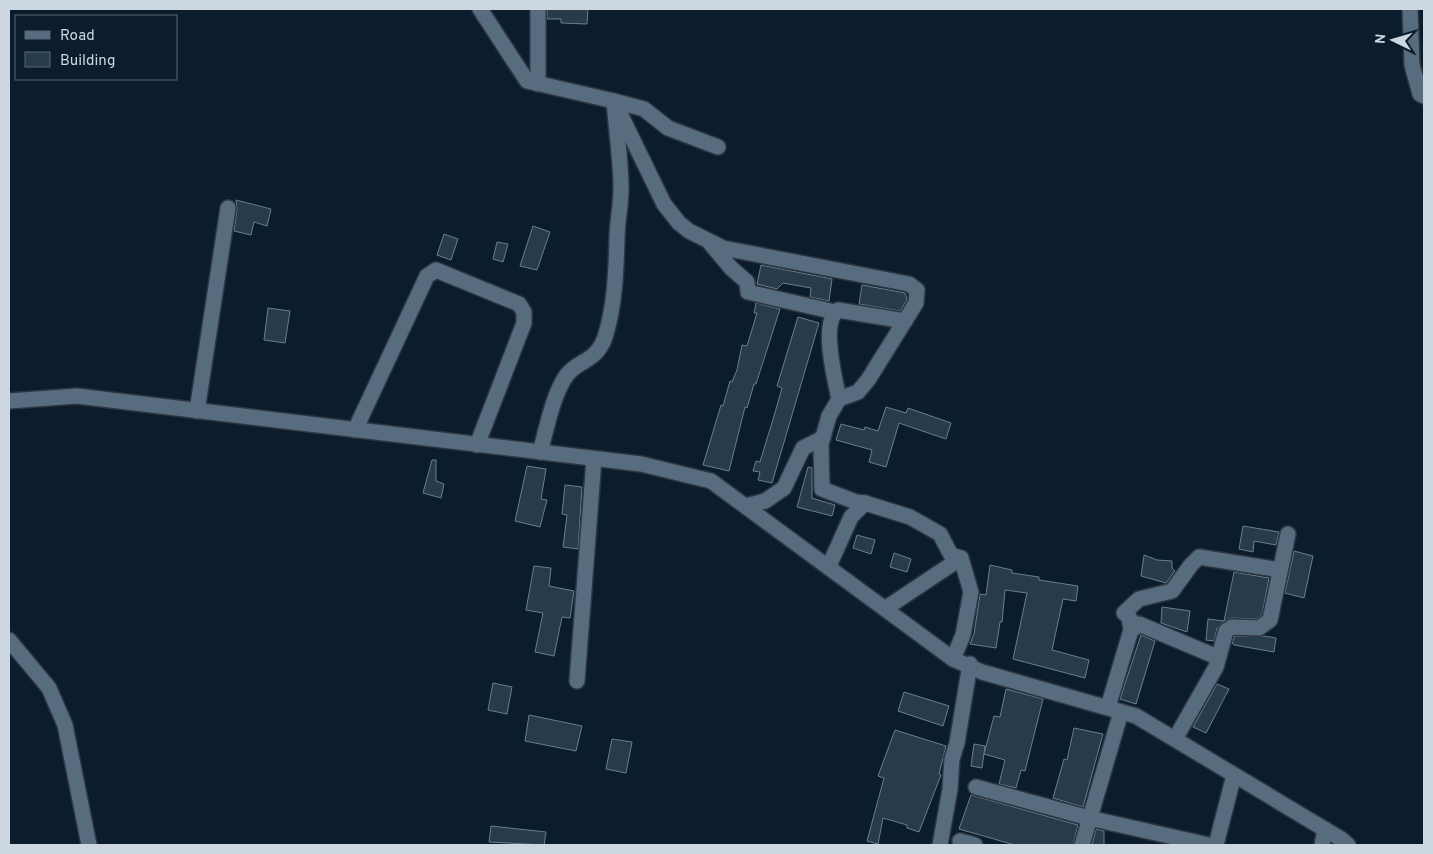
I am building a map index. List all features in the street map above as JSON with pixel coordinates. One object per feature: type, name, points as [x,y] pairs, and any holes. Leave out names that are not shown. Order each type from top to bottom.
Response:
[{"type":"street","points":[[480,9],[527,81],[614,101],[644,110],[668,128],[718,147]]},
{"type":"street","points":[[538,9],[538,84]]},
{"type":"street","points":[[1410,9],[1412,65],[1420,94],[1424,96]]},
{"type":"street","points":[[614,101],[664,204],[679,223],[709,242],[723,248],[909,284],[917,290],[916,303],[868,380],[858,392],[839,399]]},
{"type":"street","points":[[540,452],[558,394],[566,376],[577,365],[588,361],[595,355],[604,338],[616,272],[617,218],[621,190],[614,101]]},
{"type":"street","points":[[197,411],[228,208]]},
{"type":"street","points":[[709,242],[747,282],[748,292],[835,312],[838,310],[905,321]]},
{"type":"street","points":[[355,430],[426,276],[436,270],[520,304],[524,312],[524,323],[477,445]]},
{"type":"street","points":[[835,312],[828,326],[839,399],[829,416],[823,438],[822,489],[856,502],[910,518],[940,534],[951,555],[962,558]]},
{"type":"street","points":[[9,400],[77,396],[642,464],[711,481],[953,658],[970,664],[982,672],[1136,716],[1326,829],[1348,845]]},
{"type":"street","points":[[746,506],[765,501],[784,488],[803,448],[823,438]]},
{"type":"street","points":[[577,681],[594,459]]},
{"type":"street","points":[[829,566],[851,517],[865,504]]},
{"type":"street","points":[[1175,739],[1216,667],[1217,657],[1226,632],[1232,627],[1259,628],[1268,623],[1288,534]]},
{"type":"street","points":[[1217,657],[1138,624],[1135,628],[1124,613],[1139,599],[1172,591],[1199,557],[1280,570]]},
{"type":"street","points":[[886,608],[962,558]]},
{"type":"street","points":[[953,658],[963,634],[971,592],[962,558]]},
{"type":"street","points":[[1082,845],[1131,630],[1129,618]]},
{"type":"street","points":[[9,640],[49,688],[65,725],[89,845]]},
{"type":"street","points":[[940,845],[950,789],[952,759],[957,743],[970,664]]},
{"type":"street","points":[[1216,845],[1234,775]]},
{"type":"street","points":[[976,787],[1089,818],[1209,845]]},
{"type":"street","points":[[1322,845],[1326,829]]},
{"type":"street","points":[[960,841],[975,845]]},
{"type":"building","points":[[547,9],[588,9],[587,24],[561,23],[561,19],[547,19]]},
{"type":"building","points":[[236,200],[271,209],[267,226],[254,222],[251,235],[234,231],[237,209]]},
{"type":"building","points":[[533,226],[550,232],[537,270],[520,266]]},
{"type":"building","points":[[444,234],[458,239],[451,260],[437,255]]},
{"type":"building","points":[[497,242],[508,244],[503,262],[493,259]]},
{"type":"building","points":[[761,265],[832,279],[829,301],[810,297],[811,288],[783,283],[777,289],[757,284]]},
{"type":"building","points":[[862,285],[905,293],[907,300],[900,311],[859,304]]},
{"type":"building","points":[[756,303],[780,309],[756,384],[754,384],[747,408],[745,407],[729,471],[703,465],[721,405],[723,406],[730,381],[732,382],[737,370],[742,345],[747,346],[757,313],[754,313]]},
{"type":"building","points":[[268,308],[290,311],[285,343],[264,340]]},
{"type":"building","points":[[798,317],[819,323],[772,483],[758,480],[760,472],[753,471],[756,461],[760,462],[774,416],[782,388],[777,386]]},
{"type":"building","points":[[886,407],[906,413],[908,408],[951,423],[946,439],[899,423],[886,467],[869,462],[872,450],[836,440],[841,424],[864,430],[865,427],[878,431]]},
{"type":"building","points":[[432,460],[436,460],[436,481],[444,484],[441,498],[423,493]]},
{"type":"building","points":[[527,466],[546,469],[541,499],[547,500],[540,527],[515,521]]},
{"type":"building","points":[[808,467],[812,468],[812,498],[835,505],[832,516],[797,507]]},
{"type":"building","points":[[565,485],[582,487],[578,549],[563,547],[567,515],[562,514]]},
{"type":"building","points":[[1243,526],[1279,532],[1276,545],[1254,541],[1253,552],[1239,549]]},
{"type":"building","points":[[857,535],[875,540],[871,554],[853,548]]},
{"type":"building","points":[[1294,551],[1313,556],[1304,598],[1285,593]]},
{"type":"building","points":[[894,553],[911,559],[907,572],[890,567]]},
{"type":"building","points":[[1144,555],[1157,560],[1172,561],[1172,568],[1175,571],[1166,583],[1141,576]]},
{"type":"building","points":[[990,565],[1012,570],[1012,573],[1039,577],[1039,580],[1078,586],[1076,601],[1063,599],[1052,650],[1089,660],[1085,678],[1013,659],[1027,593],[1005,590],[1002,622],[1000,622],[996,648],[970,644],[974,634],[980,594],[986,595]]},
{"type":"building","points":[[534,566],[551,568],[549,586],[574,591],[570,618],[562,617],[554,656],[535,652],[543,613],[526,610]]},
{"type":"building","points":[[1234,572],[1269,578],[1262,615],[1256,619],[1232,618],[1224,621]]},
{"type":"building","points":[[1162,607],[1190,611],[1187,632],[1161,623]]},
{"type":"building","points":[[1208,619],[1224,621],[1217,628],[1214,641],[1206,640]]},
{"type":"building","points":[[1141,635],[1155,641],[1136,704],[1120,699]]},
{"type":"building","points":[[1235,636],[1276,638],[1274,652],[1234,645],[1232,643]]},
{"type":"building","points":[[493,683],[512,687],[507,714],[488,710]]},
{"type":"building","points":[[1217,684],[1229,689],[1206,733],[1193,727]]},
{"type":"building","points":[[1006,689],[1043,699],[1025,771],[1021,770],[1016,788],[999,784],[1005,760],[984,754],[994,716],[1000,717]]},
{"type":"building","points":[[904,692],[949,706],[943,726],[898,711]]},
{"type":"building","points":[[529,715],[582,726],[576,751],[525,741]]},
{"type":"building","points":[[1074,728],[1103,734],[1083,807],[1053,798],[1064,759],[1067,760]]},
{"type":"building","points":[[895,730],[946,746],[939,774],[941,775],[919,832],[907,828],[907,825],[883,818],[878,844],[867,841],[884,778],[878,776]]},
{"type":"building","points":[[612,739],[632,742],[626,773],[606,769]]},
{"type":"building","points":[[974,744],[985,746],[982,768],[971,766]]},
{"type":"building","points":[[971,795],[1078,825],[1073,845],[1015,845],[959,829]]},
{"type":"building","points":[[491,826],[546,832],[544,845],[489,842]]},
{"type":"building","points":[[1096,829],[1104,831],[1104,845],[1092,845]]}]
